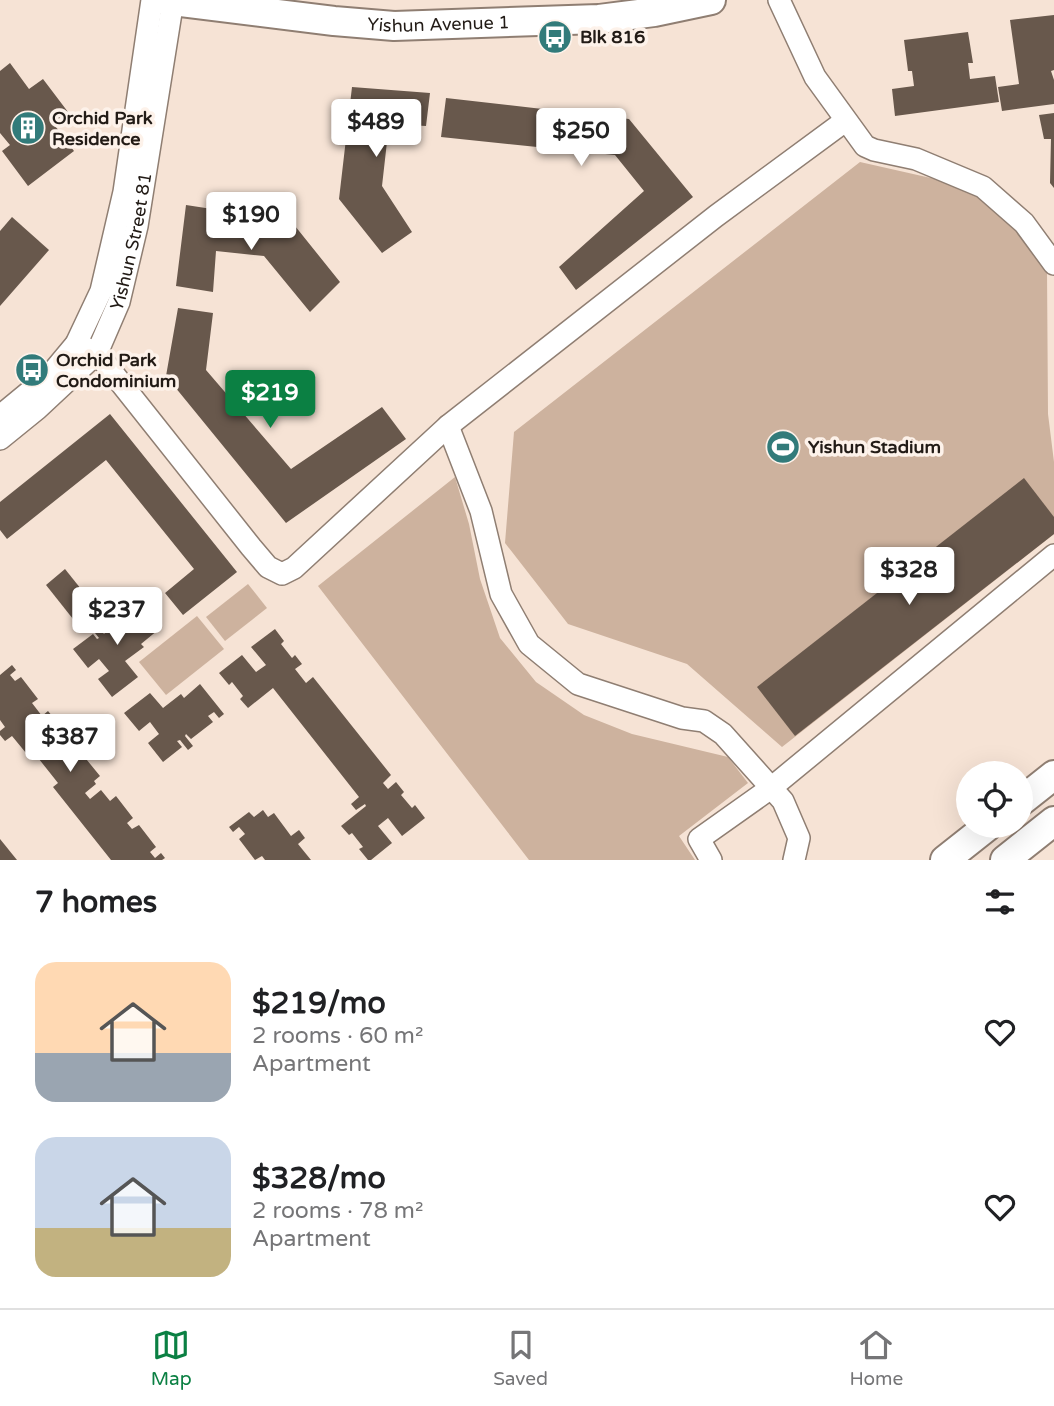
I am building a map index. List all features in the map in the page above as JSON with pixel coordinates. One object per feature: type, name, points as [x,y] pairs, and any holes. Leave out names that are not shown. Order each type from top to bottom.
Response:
[{"type":"main road","name":"Yishun Avenue 1","points":[[165,0],[394,26],[598,19],[654,12],[711,0]]},
{"type":"main road","points":[[1033,792],[1054,775]]},
{"type":"main road","points":[[1004,860],[1054,821]]},
{"type":"main road","points":[[945,860],[973,838]]},
{"type":"street","name":"Yishun Street 81","points":[[0,416],[51,374],[76,344],[101,291],[117,227],[143,74],[165,0]]},
{"type":"street","name":"Yishun Street 81","points":[[0,439],[97,353],[119,302],[137,226],[165,0]]},
{"type":"street","points":[[779,0],[815,77],[865,146],[916,159],[983,187],[1024,223],[1054,264]]},
{"type":"street","points":[[76,344],[97,353],[251,547],[268,567],[282,574],[295,568],[448,426],[716,216],[845,121]]},
{"type":"street","points":[[448,426],[481,511],[501,594],[529,644],[578,684],[682,718],[704,721],[723,734],[783,801],[799,838],[794,860]]},
{"type":"street","points":[[711,860],[699,839],[771,788],[1054,555]]},
{"type":"shaded area","name":"Yishun Stadium","points":[[860,162],[984,190],[1047,271],[1048,414],[1054,462],[1054,534],[782,747],[687,664],[568,624],[505,543],[514,432]]},
{"type":"shaded area","points":[[455,477],[469,524],[480,579],[500,638],[536,682],[584,715],[632,734],[728,757],[748,783],[679,836],[695,860],[529,860],[318,586]]},
{"type":"shaded area","points":[[248,584],[267,608],[225,641],[206,617]]},
{"type":"shaded area","points":[[197,616],[224,649],[166,695],[139,662]]},
{"type":"building","points":[[1054,15],[1054,70],[1051,71],[1054,80],[1054,104],[1002,111],[998,87],[1019,84],[1010,20]]},
{"type":"building","points":[[968,32],[973,63],[968,63],[970,79],[995,76],[999,102],[895,116],[892,89],[914,86],[912,71],[908,71],[904,40]]},
{"type":"building","name":"Orchid Park Residence","points":[[10,63],[29,89],[43,79],[68,112],[53,123],[74,151],[28,186],[2,151],[10,145],[0,133],[0,71]]},
{"type":"building","points":[[352,87],[430,93],[426,126],[389,124],[382,186],[412,232],[382,253],[339,199]]},
{"type":"building","points":[[446,98],[629,119],[693,197],[576,290],[559,267],[644,191],[615,155],[441,137]]},
{"type":"building","points":[[1054,113],[1054,188],[1050,183],[1051,139],[1044,139],[1039,115]]},
{"type":"building","points":[[186,205],[291,221],[340,282],[310,312],[264,256],[216,251],[213,292],[176,286]]},
{"type":"building","points":[[12,217],[49,250],[0,306],[0,231]]},
{"type":"building","points":[[178,308],[213,313],[206,370],[291,469],[382,407],[406,439],[286,523],[166,376]]},
{"type":"building","points":[[110,414],[237,572],[183,615],[165,593],[194,569],[106,460],[7,539],[0,530],[0,502]]},
{"type":"building","points":[[1024,478],[1054,517],[1054,534],[795,736],[757,687]]},
{"type":"building","points":[[65,569],[93,604],[73,619],[46,585]]},
{"type":"building","points":[[135,601],[158,630],[141,644],[144,647],[125,661],[138,677],[112,697],[98,679],[109,671],[99,659],[88,668],[73,649],[93,634],[99,638],[91,628],[96,624],[104,634],[106,632],[102,627],[124,610],[128,615],[134,611],[130,605]]},
{"type":"building","points":[[275,629],[284,641],[281,644],[292,658],[295,655],[302,664],[295,669],[306,683],[313,677],[391,775],[383,783],[388,789],[396,782],[404,792],[401,795],[412,808],[415,805],[425,818],[402,836],[388,818],[378,826],[392,843],[371,860],[359,849],[363,847],[352,833],[349,835],[341,826],[366,806],[365,804],[356,810],[351,804],[359,797],[273,688],[248,708],[232,682],[229,685],[219,673],[242,655],[256,672],[266,665],[251,647]]},
{"type":"building","points":[[12,665],[16,670],[10,675],[15,681],[21,677],[38,699],[32,703],[42,716],[48,711],[66,733],[60,738],[76,759],[82,754],[100,776],[94,781],[96,784],[85,793],[90,799],[101,790],[110,801],[116,796],[133,818],[127,823],[132,829],[139,825],[156,847],[150,852],[155,858],[161,853],[165,858],[111,860],[53,787],[58,783],[31,749],[26,753],[12,736],[5,741],[0,735],[0,731],[5,727],[0,720],[0,675]]},
{"type":"building","points":[[200,684],[224,714],[219,718],[214,712],[208,716],[213,722],[191,739],[186,734],[185,736],[193,746],[188,750],[180,740],[177,741],[182,747],[163,762],[148,743],[159,734],[150,722],[139,731],[124,713],[150,693],[163,708],[181,694],[184,698]]},
{"type":"building","points":[[263,810],[268,817],[274,813],[291,836],[299,830],[305,838],[298,844],[311,860],[265,860],[262,856],[255,860],[239,839],[245,834],[239,827],[233,832],[229,827],[249,812],[254,817]]},
{"type":"building","points":[[0,839],[17,860],[0,860]]},
{"type":"place","name":"Blk 816","points":[[555,37]]},
{"type":"place","name":"Orchid Park Residence","points":[[28,128]]},
{"type":"place","name":"Orchid Park Condominium","points":[[32,370]]},
{"type":"place","name":"Yishun Stadium","points":[[783,447]]}]
